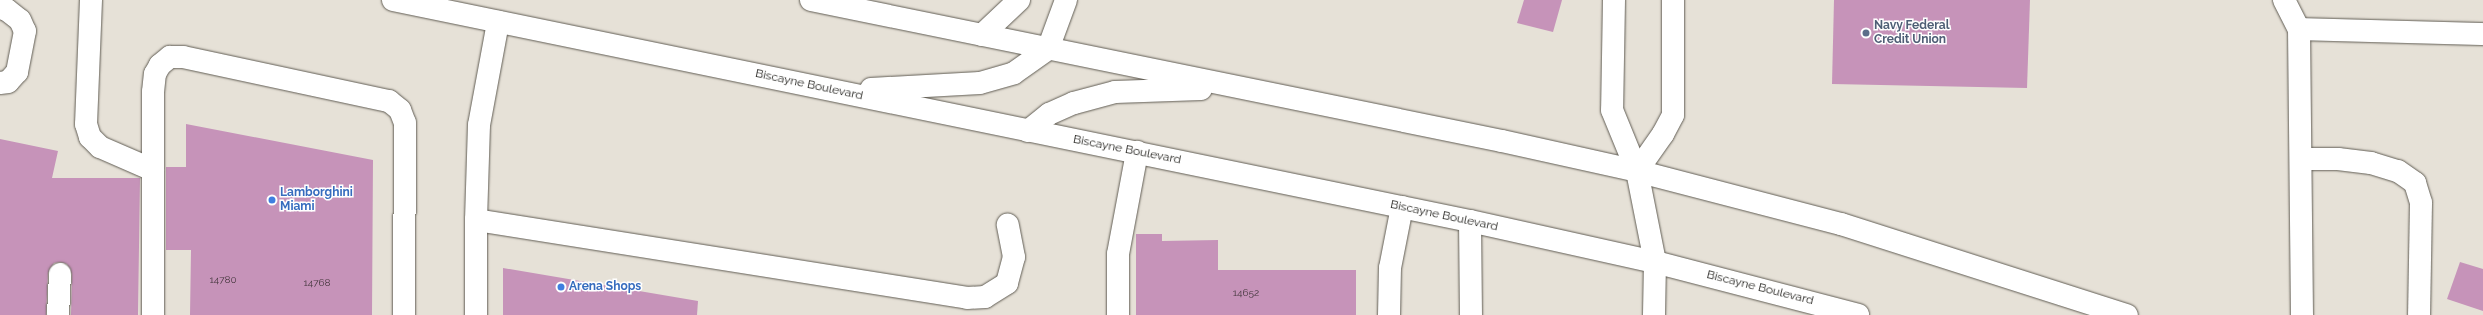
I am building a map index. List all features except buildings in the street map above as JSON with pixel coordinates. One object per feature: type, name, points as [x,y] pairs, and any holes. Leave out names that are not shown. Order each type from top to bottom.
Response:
[{"type":"main road","points":[[91,0],[86,124],[90,137],[100,147],[153,170]]},
{"type":"main road","name":"Biscayne Boulevard","points":[[393,0],[1470,221],[1655,262],[1858,315]]},
{"type":"main road","points":[[811,0],[1236,88],[1502,141],[1636,171],[1841,224],[2127,315]]},
{"type":"main road","points":[[982,35],[1019,0]]},
{"type":"main road","points":[[842,91],[980,84],[1014,74],[1048,49],[1066,0]]},
{"type":"main road","points":[[1614,0],[1612,110],[1636,171],[1655,262],[1654,315]]},
{"type":"main road","points":[[1636,171],[1663,134],[1673,115],[1673,0]]},
{"type":"main road","points":[[2284,0],[2299,28],[2302,315]]},
{"type":"main road","points":[[0,8],[7,10],[20,20],[25,32],[17,72],[8,82],[0,83]]},
{"type":"main road","points":[[476,315],[476,220],[479,125],[498,22]]},
{"type":"main road","points":[[2299,28],[2483,34]]},
{"type":"main road","points":[[153,315],[154,80],[160,65],[170,57],[183,57],[388,101],[400,110],[405,123],[404,315]]},
{"type":"main road","points":[[1028,131],[1049,114],[1074,103],[1115,92],[1236,88]]},
{"type":"main road","points":[[1118,315],[1118,254],[1137,152]]},
{"type":"main road","points":[[2301,159],[2338,159],[2371,163],[2398,171],[2416,183],[2422,203],[2420,315]]},
{"type":"main road","points":[[1390,315],[1390,268],[1402,207]]},
{"type":"main road","points":[[476,220],[967,298],[985,297],[1007,283],[1014,257],[1008,225]]},
{"type":"main road","points":[[1470,221],[1471,315]]},
{"type":"main road","points":[[58,315],[60,274]]},
{"type":"place","name":"Navy Federal Credit Union","points":[[1866,33]]},
{"type":"place","name":"Lamborghini Miami","points":[[272,200]]},
{"type":"place","name":"Arena Shops","points":[[561,287]]}]
